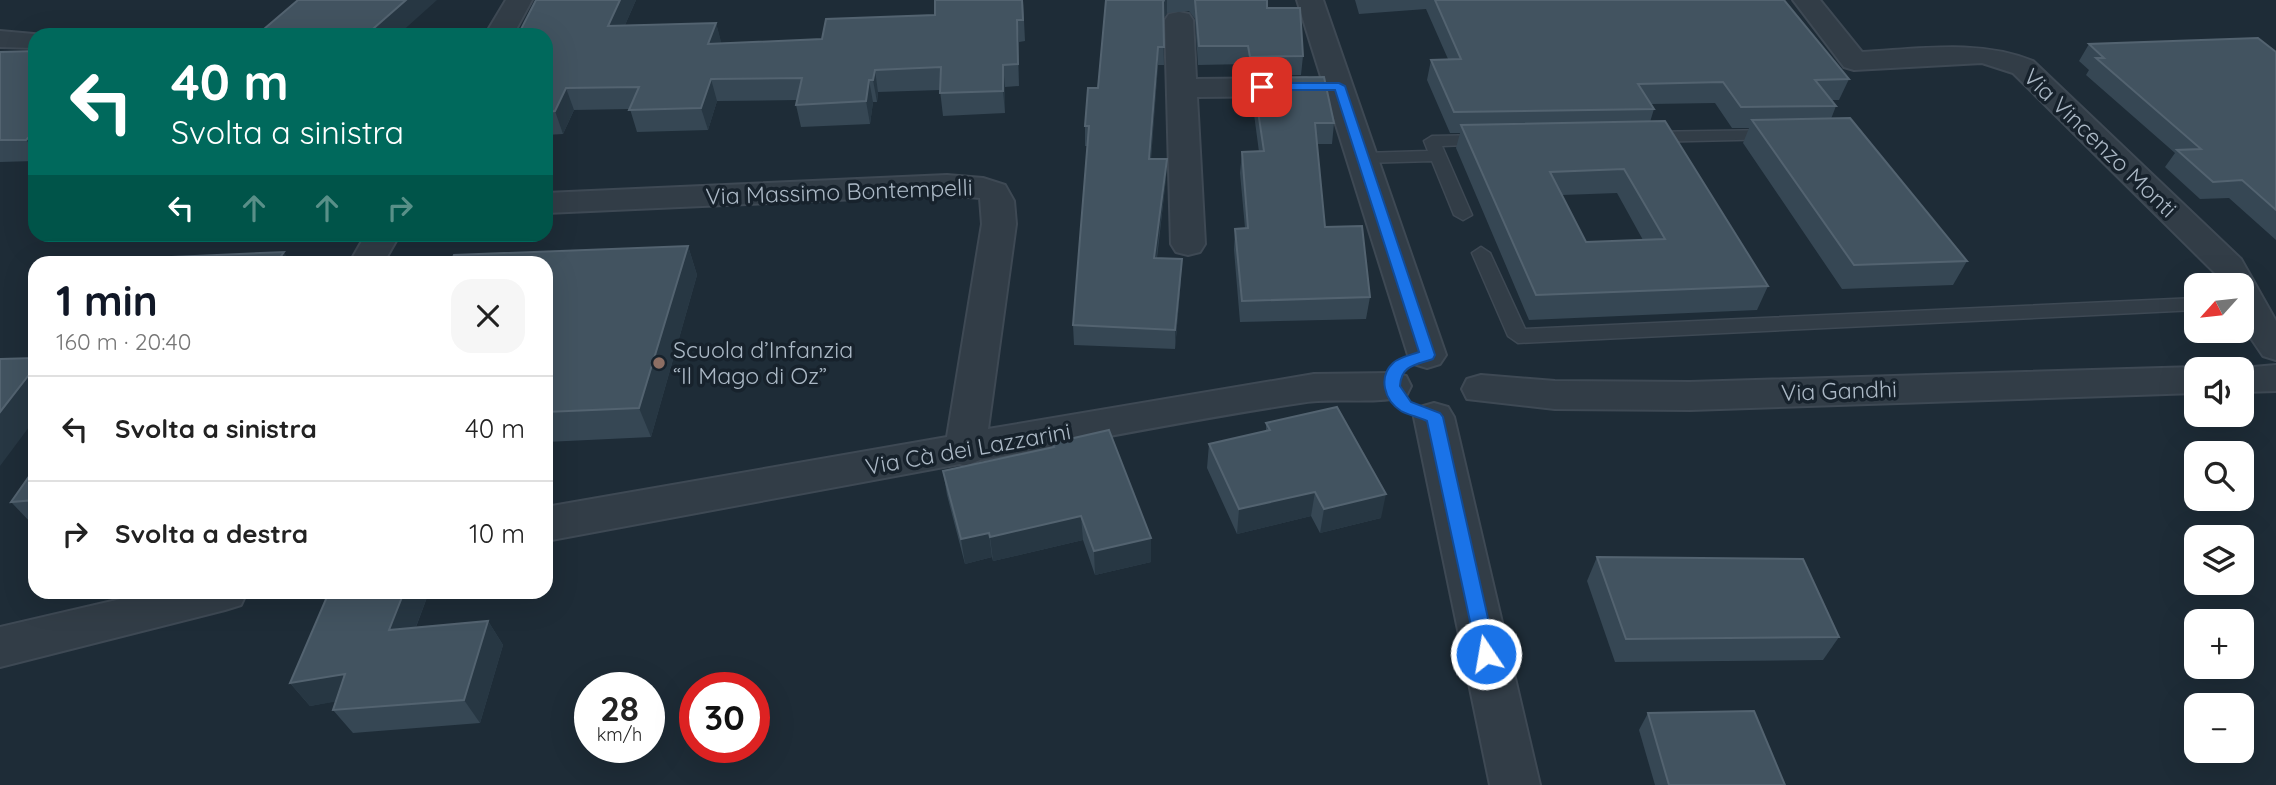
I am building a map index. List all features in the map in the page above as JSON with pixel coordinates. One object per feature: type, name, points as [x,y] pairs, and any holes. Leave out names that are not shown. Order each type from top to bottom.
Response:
[{"type":"street","points":[[503,28],[519,0]]},
{"type":"street","points":[[1310,0],[1427,355]]},
{"type":"street","name":"Via Vincenzo Monti","points":[[1806,0],[1854,61],[1982,55],[2001,58],[2023,67],[2234,273]]},
{"type":"street","points":[[1179,20],[1184,88],[1188,244]]},
{"type":"street","points":[[0,39],[28,40]]},
{"type":"street","points":[[1184,88],[1339,86]]},
{"type":"street","name":"Via Massimo Bontempelli","points":[[553,203],[947,185],[966,185],[994,192],[998,201],[999,224],[965,451]]},
{"type":"street","name":"Via Vincenzo Monti","points":[[2254,318],[2276,347]]},
{"type":"street","points":[[1427,355],[1443,357],[1469,369],[1481,390],[1480,399],[1474,408],[1449,418],[1434,417],[1406,406],[1396,396],[1392,386],[1393,374],[1400,364],[1427,355]]},
{"type":"street","points":[[2254,379],[2276,378]]},
{"type":"street","name":"Via Gandhi","points":[[1481,390],[1638,397],[2184,380]]},
{"type":"street","name":"Via Cà dei Lazzarini","points":[[553,523],[965,451],[1255,396],[1314,387],[1392,386]]},
{"type":"street","points":[[1434,417],[1515,785]]},
{"type":"street","points":[[0,647],[186,599]]},
{"type":"lane","points":[[1627,138],[1794,135]]},
{"type":"lane","points":[[1463,215],[1432,141],[1502,140]]},
{"type":"lane","points":[[1363,158],[1438,156]]},
{"type":"lane","points":[[1481,253],[1518,336],[2184,305]]},
{"type":"building","points":[[298,0],[406,0],[374,28],[265,28]]},
{"type":"building","points":[[536,0],[620,0],[608,26],[716,23],[708,44],[822,39],[826,19],[935,15],[935,0],[1022,0],[1023,20],[1017,20],[1018,64],[1003,65],[1003,91],[940,93],[941,67],[875,70],[873,80],[869,80],[866,101],[796,105],[802,78],[711,79],[701,108],[629,110],[639,87],[566,88],[553,111],[553,28],[522,28]]},
{"type":"building","points":[[1106,0],[1164,0],[1164,47],[1158,47],[1149,159],[1167,159],[1154,258],[1182,259],[1175,330],[1073,325],[1089,126],[1085,126],[1088,88],[1098,88]]},
{"type":"building","points":[[1195,0],[1267,0],[1267,8],[1300,8],[1303,56],[1250,57],[1248,46],[1199,46]]},
{"type":"building","points":[[1435,0],[1784,0],[1849,79],[1815,80],[1836,106],[1741,107],[1723,82],[1638,84],[1654,109],[1454,112],[1431,60],[1461,59]]},
{"type":"building","points":[[2258,38],[2276,52],[2276,210],[2242,180],[2213,182],[2177,150],[2201,149],[2096,58],[2104,58],[2089,44]]},
{"type":"building","points":[[28,51],[26,140],[0,140],[0,52]]},
{"type":"building","points":[[1324,77],[1334,123],[1315,123],[1325,227],[1362,226],[1370,297],[1242,301],[1235,229],[1248,228],[1242,152],[1264,151],[1253,78]]},
{"type":"building","points":[[1850,118],[1967,261],[1854,265],[1752,120]]},
{"type":"building","points":[[1665,121],[1768,286],[1536,295],[1461,125]],"holes":[[[1624,169],[1665,239],[1586,242],[1550,172]]]},
{"type":"building","points":[[688,246],[639,408],[553,412],[553,256],[454,255]]},
{"type":"building","points":[[284,252],[281,256],[194,256]]},
{"type":"building","points":[[28,358],[28,376],[0,412],[0,359]]},
{"type":"building","points":[[1337,407],[1386,494],[1324,509],[1315,492],[1239,509],[1209,444],[1270,430],[1266,423]]},
{"type":"building","points":[[1109,430],[1151,538],[1094,551],[1081,516],[990,537],[989,533],[961,539],[943,471],[1054,447],[1052,443]]},
{"type":"building","points":[[28,478],[28,501],[11,502]]},
{"type":"building","points":[[1597,557],[1803,559],[1839,637],[1626,639]]},
{"type":"building","points":[[326,599],[401,599],[389,630],[488,621],[464,700],[333,710],[345,674],[290,683]]},
{"type":"building","points":[[1754,711],[1785,785],[1669,785],[1648,713]]},
{"type":"place","name":"Scuola d’Infanzia “Il Mago di Oz”","points":[[659,363]]},
{"type":"route","points":[[1262,87],[1339,86],[1427,355],[1400,364],[1393,374],[1392,386],[1396,396],[1406,406],[1434,417],[1486,654]]}]
